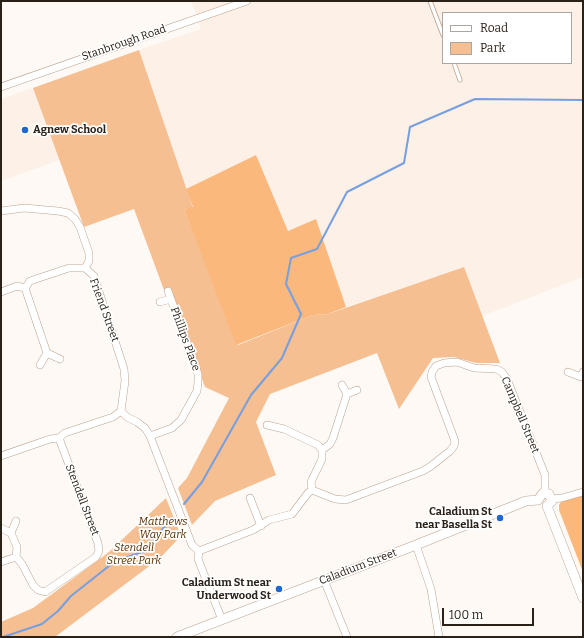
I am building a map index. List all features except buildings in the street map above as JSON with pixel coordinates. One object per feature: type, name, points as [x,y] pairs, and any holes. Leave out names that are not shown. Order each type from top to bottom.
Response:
[{"type":"street","name":"Stanbrough Road","points":[[1,86],[247,1]]},
{"type":"street","name":"Friend Street","points":[[1,211],[24,208],[68,213],[75,219],[80,227],[89,253],[89,261],[85,268],[94,276],[120,355],[125,381],[121,411]]},
{"type":"street","points":[[25,288],[30,282],[69,268],[85,268]]},
{"type":"street","points":[[1,292],[17,286],[25,288]]},
{"type":"street","points":[[25,288],[47,353],[60,359]]},
{"type":"street","name":"Phillips Place","points":[[150,436],[172,428],[181,420],[196,390],[198,382],[198,374],[168,291]]},
{"type":"street","points":[[160,302],[171,299]]},
{"type":"street","points":[[40,365],[47,353]]},
{"type":"street","name":"Campbell Street","points":[[312,490],[335,499],[346,500],[423,471],[450,451],[454,446],[454,434],[431,377],[436,366],[451,362],[474,368],[496,369],[502,372],[507,379],[545,475],[546,499]]},
{"type":"street","points":[[568,372],[582,377]]},
{"type":"street","points":[[322,450],[330,444],[333,438],[347,394],[342,385]]},
{"type":"street","points":[[347,394],[357,390]]},
{"type":"street","points":[[1,456],[50,439],[59,438],[66,433],[113,417],[121,411],[144,428],[150,436],[192,545],[199,551]]},
{"type":"street","points":[[199,551],[253,530],[269,520],[292,514],[312,490],[311,482],[322,459],[322,450],[318,445],[284,429],[267,425]]},
{"type":"street","name":"Stendell Street","points":[[16,558],[22,564],[33,585],[38,590],[45,592],[96,557],[99,551],[98,543],[59,438]]},
{"type":"street","points":[[583,492],[562,498],[546,499],[583,598]]},
{"type":"street","points":[[250,498],[261,526]]},
{"type":"street","name":"Caladium Street","points":[[177,637],[526,501],[546,499]]},
{"type":"street","points":[[1,562],[16,558],[17,547],[11,532],[16,521]]},
{"type":"street","points":[[1,528],[11,532]]},
{"type":"street","points":[[416,545],[431,589],[439,637]]},
{"type":"street","points":[[199,551],[198,559],[222,620]]},
{"type":"street","points":[[324,580],[347,637]]},
{"type":"lane","points":[[430,1],[442,33]]},
{"type":"lane","points":[[454,64],[460,80]]},
{"type":"shaded area","points":[[191,1],[583,1],[583,277],[482,316],[463,267],[346,307],[316,220],[288,231],[256,155],[186,189],[139,50],[201,29]]},
{"type":"shaded area","name":"Agnew School","points":[[33,88],[59,160],[1,181],[1,99]]},
{"type":"shaded area","points":[[256,155],[288,231],[316,219],[346,307],[328,314],[313,315],[236,345],[184,209],[193,207],[186,189]]},
{"type":"shaded area","points":[[583,494],[583,572],[559,510],[559,505],[562,500]]},
{"type":"green space","points":[[139,50],[193,208],[184,209],[238,345],[313,315],[328,314],[464,267],[500,363],[476,363],[454,357],[433,358],[399,409],[377,353],[270,394],[256,422],[276,475],[215,501],[192,525],[178,488],[187,478],[229,398],[205,387],[169,288],[164,290],[134,209],[84,227],[33,88]]},
{"type":"green space","name":"Stendell Street Park","points":[[166,498],[181,536],[160,558],[55,637],[1,637],[1,622],[33,608],[109,552]]},
{"type":"waterway","points":[[184,504],[202,482],[251,395],[282,358],[301,314],[286,284],[291,258],[317,249],[347,192],[404,163],[410,127],[475,99],[583,100]]},
{"type":"waterway","points":[[3,637],[42,624],[58,611],[71,596],[114,562],[147,550],[158,534],[173,518]]},
{"type":"place","name":"Agnew School","points":[[25,130]]},
{"type":"place","name":"Caladium St near Basella St","points":[[500,518]]},
{"type":"place","name":"Caladium St near Underwood St","points":[[279,589]]},
{"type":"park label","name":"Matthews Way Park","points":[[163,528]]}]
